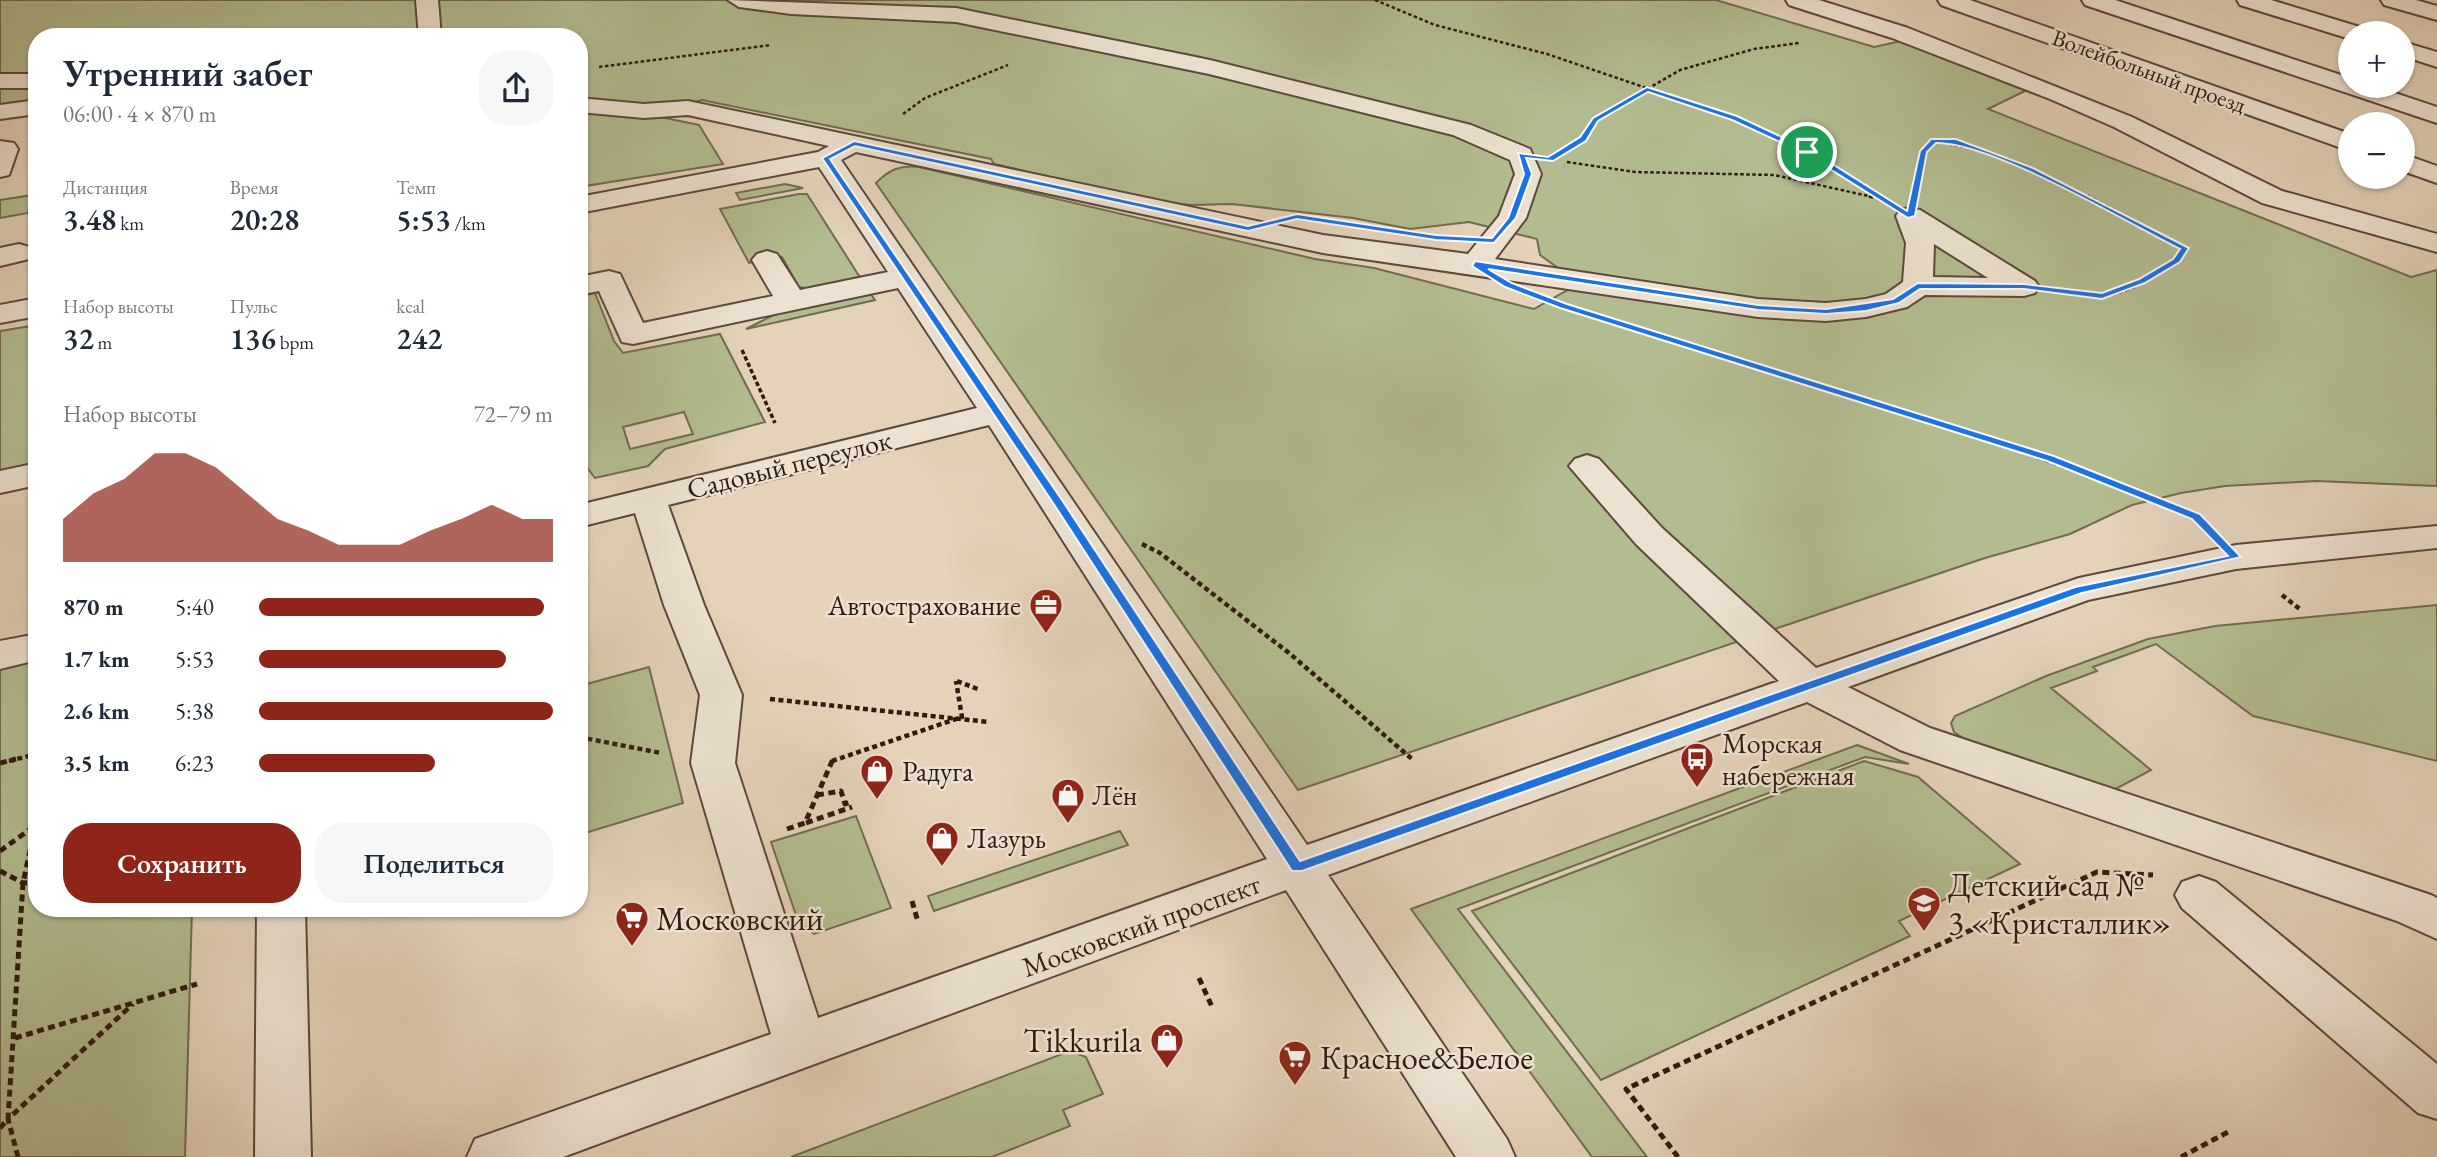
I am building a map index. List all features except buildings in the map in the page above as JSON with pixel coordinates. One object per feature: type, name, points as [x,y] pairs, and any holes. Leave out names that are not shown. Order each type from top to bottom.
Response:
[{"type":"street","points":[[427,0],[429,28]]},
{"type":"street","points":[[739,0],[791,7],[956,15],[1210,67],[1449,126],[1521,155],[1528,174],[1512,218],[1475,264]]},
{"type":"street","points":[[1797,0],[1900,33],[2059,94],[2123,122],[2272,197],[2437,243]]},
{"type":"street","name":"Волейбольный проезд","points":[[1948,0],[2338,139]]},
{"type":"street","points":[[2093,0],[2437,116]]},
{"type":"street","points":[[2248,0],[2338,28]]},
{"type":"street","points":[[2392,0],[2437,13]]},
{"type":"street","points":[[1983,12],[2015,2]]},
{"type":"street","points":[[2263,58],[2338,32]]},
{"type":"street","points":[[2415,53],[2437,60]]},
{"type":"street","points":[[28,81],[4,81],[9,92],[1,112],[28,108]]},
{"type":"street","points":[[588,106],[644,111],[688,108],[840,151],[1323,244],[1475,264],[1758,308],[1826,312],[1866,308],[1896,301],[1918,286],[2024,287]]},
{"type":"street","points":[[0,149],[5,149],[0,169]]},
{"type":"street","points":[[588,203],[840,151]]},
{"type":"street","points":[[840,151],[906,277],[1487,1157]]},
{"type":"street","points":[[2415,167],[2437,175]]},
{"type":"street","points":[[1899,209],[1920,243],[1918,286]]},
{"type":"street","points":[[1899,209],[2024,287]]},
{"type":"street","points":[[1248,229],[1297,217],[1436,237],[1494,241]]},
{"type":"street","points":[[767,260],[791,301]]},
{"type":"street","points":[[588,284],[609,280],[634,335],[906,277]]},
{"type":"street","points":[[0,313],[28,308]]},
{"type":"street","name":"Садовый переулок","points":[[588,514],[998,413]]},
{"type":"street","points":[[1587,466],[1649,536],[1810,685],[1915,739],[2414,908],[2437,920]]},
{"type":"street","points":[[0,482],[28,476]]},
{"type":"street","points":[[648,499],[684,605],[721,695],[713,763],[801,1047]]},
{"type":"street","name":"Московский проспект","points":[[495,1157],[1297,867],[2080,590],[2236,557],[2437,537]]},
{"type":"street","points":[[0,655],[28,649]]},
{"type":"street","points":[[2199,895],[2427,1074]]},
{"type":"street","points":[[281,917],[284,1157]]},
{"type":"path","points":[[1375,0],[1435,24],[1547,54],[1734,118],[1807,152],[1899,209]]},
{"type":"path","points":[[1550,159],[1583,139],[1595,119],[1680,70],[1754,49],[1803,43]]},
{"type":"path","points":[[606,65],[771,45]]},
{"type":"path","points":[[1899,209],[1924,151],[1933,140],[1953,140],[2030,170],[2185,248],[2176,261],[2142,281],[2102,296],[2024,287]]},
{"type":"path","points":[[1521,155],[1635,172],[1774,175],[1899,209]]},
{"type":"path","points":[[1655,336],[2051,459],[2196,516],[2236,557],[2301,610]]},
{"type":"path","points":[[740,347],[775,423]]},
{"type":"path","points":[[1138,542],[1160,553],[1283,646],[1345,697],[1412,759]]},
{"type":"path","points":[[962,717],[956,681],[980,690]]},
{"type":"path","points":[[721,695],[962,717],[989,722]]},
{"type":"path","points":[[805,823],[833,759],[962,717]]},
{"type":"path","points":[[588,739],[713,763]]},
{"type":"path","points":[[0,763],[28,756]]},
{"type":"path","points":[[738,846],[851,805],[845,804],[841,791],[817,795]]},
{"type":"path","points":[[0,851],[28,829]]},
{"type":"path","points":[[19,1157],[8,1119],[23,883],[28,861]]},
{"type":"path","points":[[0,871],[23,883],[28,883]]},
{"type":"path","points":[[1678,1157],[1626,1089],[2097,872],[2155,875],[2199,895]]},
{"type":"path","points":[[912,901],[918,922]]},
{"type":"path","points":[[1199,978],[1213,1009]]},
{"type":"path","points":[[15,1038],[197,984]]},
{"type":"path","points":[[0,1128],[133,1004]]},
{"type":"path","points":[[2181,1157],[2230,1131]]},
{"type":"green space","points":[[0,0],[1716,0],[1874,47],[1901,41],[2029,89],[1988,109],[2411,277],[2437,270],[2437,486],[2316,481],[2225,486],[2132,505],[2070,534],[1985,558],[1298,790],[876,183],[896,169],[919,167],[1315,259],[1374,268],[1534,309],[1569,289],[1558,268],[1540,255],[1537,239],[1469,222],[1410,229],[1353,218],[1232,204],[1192,205],[1152,201],[994,164],[991,159],[702,100],[675,108],[665,118],[699,125],[723,164],[588,186],[588,28],[28,28],[28,76],[0,76]]},
{"type":"green space","points":[[0,86],[28,86],[28,101],[0,105]]},
{"type":"green space","points":[[785,184],[803,188],[740,200],[736,193]]},
{"type":"green space","points":[[807,194],[861,279],[811,289],[799,287],[782,257],[749,263],[720,209]]},
{"type":"green space","points":[[28,196],[28,213],[0,218],[0,200]]},
{"type":"green space","points":[[867,289],[875,300],[746,329],[791,306]]},
{"type":"green space","points":[[595,293],[614,341],[623,353],[720,334],[765,422],[665,449],[648,466],[595,478],[588,469],[588,294]],"holes":[[[684,412],[693,434],[630,449],[623,427]]]},
{"type":"green space","points":[[28,326],[28,469],[0,474],[0,331]]},
{"type":"green space","points":[[2437,605],[2437,761],[2253,716],[2156,644],[2093,667],[2097,671],[2051,688],[2151,770],[2112,791],[1966,740],[1954,732],[1951,723],[1955,716],[2046,676],[2148,639],[2215,626]]},
{"type":"green space","points":[[28,658],[28,917],[192,917],[185,1157],[0,1157],[0,665]]},
{"type":"green space","points":[[649,667],[683,803],[588,832],[588,684]]},
{"type":"green space","points":[[1857,745],[1909,764],[1865,757],[1458,909],[1647,1157],[1592,1157],[1411,909]]},
{"type":"green space","points":[[1864,761],[1918,777],[2020,864],[1899,921],[1910,936],[1601,1080],[1472,911]]},
{"type":"green space","points":[[856,816],[891,908],[814,934],[798,921],[771,842]]},
{"type":"green space","points":[[1120,831],[1128,845],[934,911],[928,896]]},
{"type":"green space","points":[[1070,1051],[1086,1057],[1103,1094],[1063,1110],[1070,1126],[992,1157],[791,1157]]},
{"type":"place","name":"Автострахование","points":[[1046,635]]},
{"type":"place","name":"Морская набережная","points":[[1697,789]]},
{"type":"place","name":"Радуга","points":[[877,801]]},
{"type":"place","name":"Лён","points":[[1068,825]]},
{"type":"place","name":"Лазурь","points":[[942,868]]},
{"type":"place","name":"Детский сад № 3 «Кристаллик»","points":[[1924,933]]},
{"type":"place","name":"Московский","points":[[632,948]]},
{"type":"place","name":"Tikkurila","points":[[1167,1070]]},
{"type":"place","name":"Красное&Белое","points":[[1295,1087]]},
{"type":"route","points":[[1647,89],[1734,118],[1807,152],[1910,216],[1924,151],[1933,140],[1953,140],[2030,170],[2185,248],[2176,261],[2142,281],[2102,296],[2024,287],[1918,286],[1896,301],[1866,308],[1826,312],[1758,308],[1532,275],[1475,264],[1508,285],[1564,306],[2051,459],[2166,503],[2196,516],[2236,557],[2080,590],[1297,867],[1058,503],[826,158],[854,143],[1248,229],[1297,217],[1436,237],[1494,241],[1512,218],[1528,174],[1521,155],[1550,159],[1583,139],[1595,119],[1647,89]]}]
